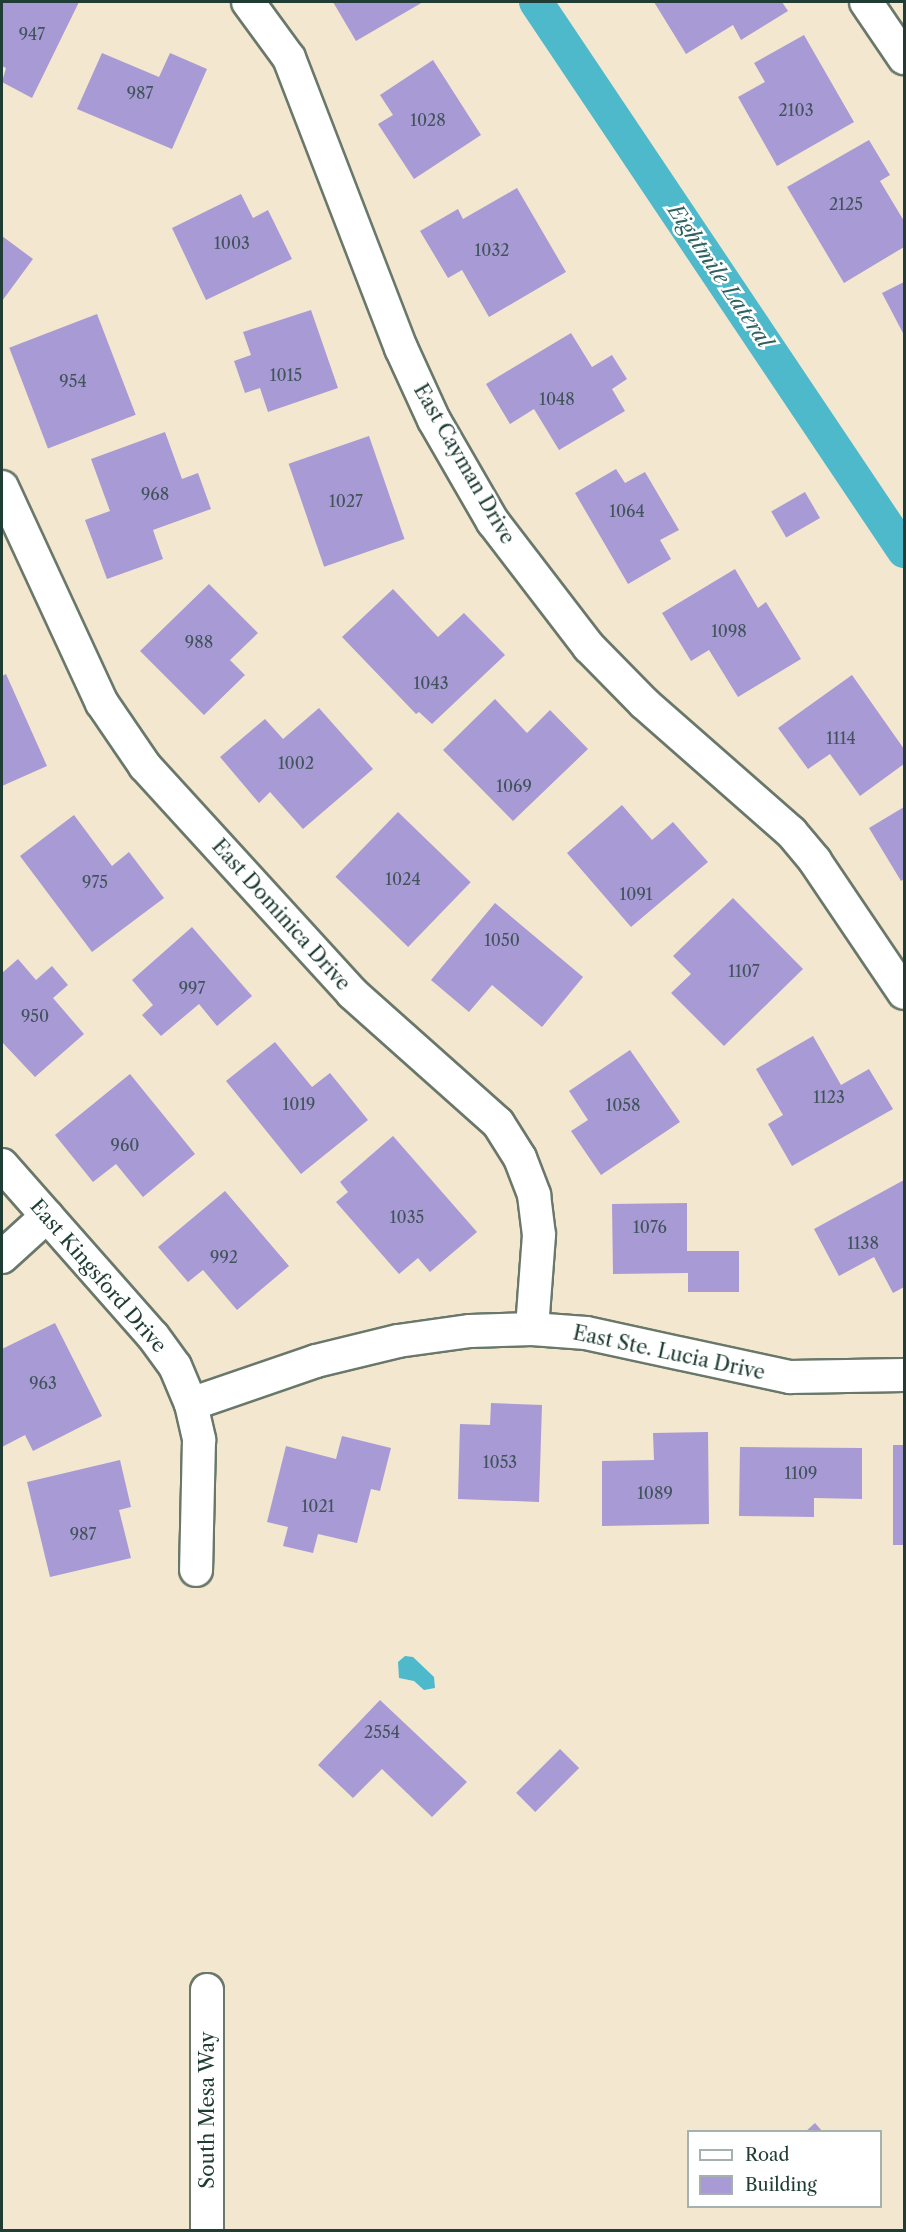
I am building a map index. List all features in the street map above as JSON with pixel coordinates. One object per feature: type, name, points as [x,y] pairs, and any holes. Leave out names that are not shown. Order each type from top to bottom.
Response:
[{"type":"street","name":"East Cayman Drive","points":[[249,2],[290,58],[401,348],[434,420],[493,522],[589,646],[644,703],[791,832],[815,861],[904,993]]},
{"type":"street","points":[[866,2],[904,58]]},
{"type":"street","name":"East Dominica Drive","points":[[2,487],[102,703],[145,766],[352,993],[470,1095],[504,1132],[520,1158],[534,1196],[539,1235],[532,1329]]},
{"type":"street","name":"East Kingsford Drive","points":[[2,1165],[153,1336],[175,1366],[191,1404],[199,1440],[196,1570]]},
{"type":"street","points":[[2,1257],[47,1216]]},
{"type":"street","name":"East Ste. Lucia Drive","points":[[191,1404],[316,1361],[398,1341],[470,1331],[532,1329],[586,1333],[790,1377],[904,1375]]},
{"type":"street","name":"South Mesa Way","points":[[207,1990],[207,2230]]},
{"type":"water","points":[[405,1656],[413,1657],[434,1677],[435,1688],[424,1690],[414,1681],[399,1678],[398,1662]]},
{"type":"building","points":[[2,2],[79,2],[32,98],[2,82],[6,68],[2,66]]},
{"type":"building","points":[[333,2],[423,2],[356,41]]},
{"type":"building","points":[[654,2],[782,2],[788,11],[741,40],[733,25],[686,54]]},
{"type":"building","points":[[804,35],[854,122],[777,166],[738,97],[765,82],[754,63]]},
{"type":"building","points":[[102,53],[159,77],[170,53],[207,69],[172,149],[77,109]]},
{"type":"building","points":[[433,60],[481,135],[414,179],[378,124],[393,115],[380,95]]},
{"type":"building","points":[[869,140],[890,175],[880,181],[904,221],[904,247],[844,283],[787,187]]},
{"type":"building","points":[[517,188],[566,272],[489,317],[462,270],[448,278],[420,231],[458,209],[463,219]]},
{"type":"building","points":[[241,194],[253,218],[268,210],[292,259],[206,300],[172,228]]},
{"type":"building","points":[[2,236],[33,259],[2,301]]},
{"type":"building","points":[[904,282],[904,335],[882,293]]},
{"type":"building","points":[[311,310],[338,388],[268,412],[260,388],[245,393],[234,361],[251,355],[243,332]]},
{"type":"building","points":[[97,314],[136,415],[48,449],[9,348]]},
{"type":"building","points":[[571,333],[592,367],[612,355],[627,379],[612,389],[625,411],[559,450],[534,409],[510,424],[486,384]]},
{"type":"building","points":[[165,432],[182,479],[198,473],[211,509],[153,530],[163,559],[107,579],[85,520],[110,511],[91,459]]},
{"type":"building","points":[[369,436],[404,539],[324,567],[289,464]]},
{"type":"building","points":[[616,469],[625,483],[645,472],[679,530],[660,540],[671,559],[628,584],[575,493]]},
{"type":"building","points":[[805,492],[820,518],[786,537],[771,512]]},
{"type":"building","points":[[735,569],[758,608],[766,602],[801,659],[738,697],[709,650],[691,661],[662,613]]},
{"type":"building","points":[[209,584],[258,633],[230,660],[245,675],[204,715],[140,651]]},
{"type":"building","points":[[393,589],[438,637],[464,613],[505,655],[432,724],[419,712],[416,714],[342,637]]},
{"type":"building","points":[[6,674],[47,766],[2,786],[2,676]]},
{"type":"building","points":[[852,675],[904,749],[904,764],[860,796],[830,754],[808,769],[778,728]]},
{"type":"building","points":[[495,699],[527,733],[550,710],[588,749],[513,821],[443,750]]},
{"type":"building","points":[[319,708],[373,769],[303,829],[270,792],[259,803],[220,757],[265,719],[283,739]]},
{"type":"building","points":[[622,805],[652,840],[673,822],[708,862],[631,927],[567,853]]},
{"type":"building","points":[[904,807],[904,879],[901,881],[869,828]]},
{"type":"building","points":[[398,812],[471,882],[408,947],[335,877]]},
{"type":"building","points":[[74,815],[112,866],[129,852],[164,898],[92,952],[20,856]]},
{"type":"building","points":[[733,898],[803,969],[724,1046],[671,993],[691,974],[673,956]]},
{"type":"building","points":[[495,903],[583,977],[542,1027],[492,985],[469,1012],[431,980]]},
{"type":"building","points":[[192,927],[252,996],[217,1026],[199,1004],[161,1036],[142,1015],[153,1005],[132,980]]},
{"type":"building","points":[[18,959],[36,980],[52,966],[68,985],[53,998],[84,1034],[35,1077],[2,1042],[2,973]]},
{"type":"building","points":[[813,1036],[841,1085],[869,1069],[893,1109],[792,1166],[768,1124],[783,1115],[756,1069]]},
{"type":"building","points":[[275,1042],[312,1087],[330,1073],[368,1120],[301,1174],[226,1081]]},
{"type":"building","points":[[630,1050],[680,1122],[601,1175],[571,1131],[588,1120],[569,1091]]},
{"type":"building","points":[[130,1074],[195,1154],[143,1197],[116,1164],[93,1182],[55,1135]]},
{"type":"building","points":[[393,1136],[477,1232],[430,1272],[418,1258],[399,1274],[336,1202],[348,1192],[340,1182]]},
{"type":"building","points":[[904,1180],[904,1287],[893,1293],[874,1257],[839,1276],[814,1229]]},
{"type":"building","points":[[225,1191],[289,1266],[237,1310],[203,1270],[188,1282],[158,1247]]},
{"type":"building","points":[[687,1203],[687,1251],[739,1251],[739,1292],[688,1292],[688,1273],[613,1274],[612,1204]]},
{"type":"building","points":[[55,1323],[102,1416],[33,1451],[25,1435],[2,1447],[2,1349]]},
{"type":"building","points":[[491,1403],[542,1405],[539,1502],[458,1499],[460,1424],[490,1425]]},
{"type":"building","points":[[708,1432],[709,1524],[602,1526],[602,1461],[654,1460],[653,1433]]},
{"type":"building","points":[[342,1436],[391,1448],[380,1491],[371,1489],[357,1543],[318,1534],[313,1553],[283,1546],[288,1527],[267,1522],[286,1446],[336,1459]]},
{"type":"building","points":[[893,1445],[904,1445],[904,1545],[893,1545]]},
{"type":"building","points":[[740,1447],[862,1448],[862,1499],[814,1498],[814,1517],[739,1516]]},
{"type":"building","points":[[120,1460],[131,1507],[119,1510],[131,1558],[50,1577],[27,1482]]},
{"type":"building","points":[[380,1700],[467,1782],[432,1817],[382,1769],[353,1798],[318,1765]]},
{"type":"building","points":[[560,1749],[579,1768],[535,1812],[516,1793]]},
{"type":"building","points":[[815,2123],[821,2130],[807,2130]]},
{"type":"waterway","name":"Eightmile Lateral","points":[[536,2],[904,551]]}]
